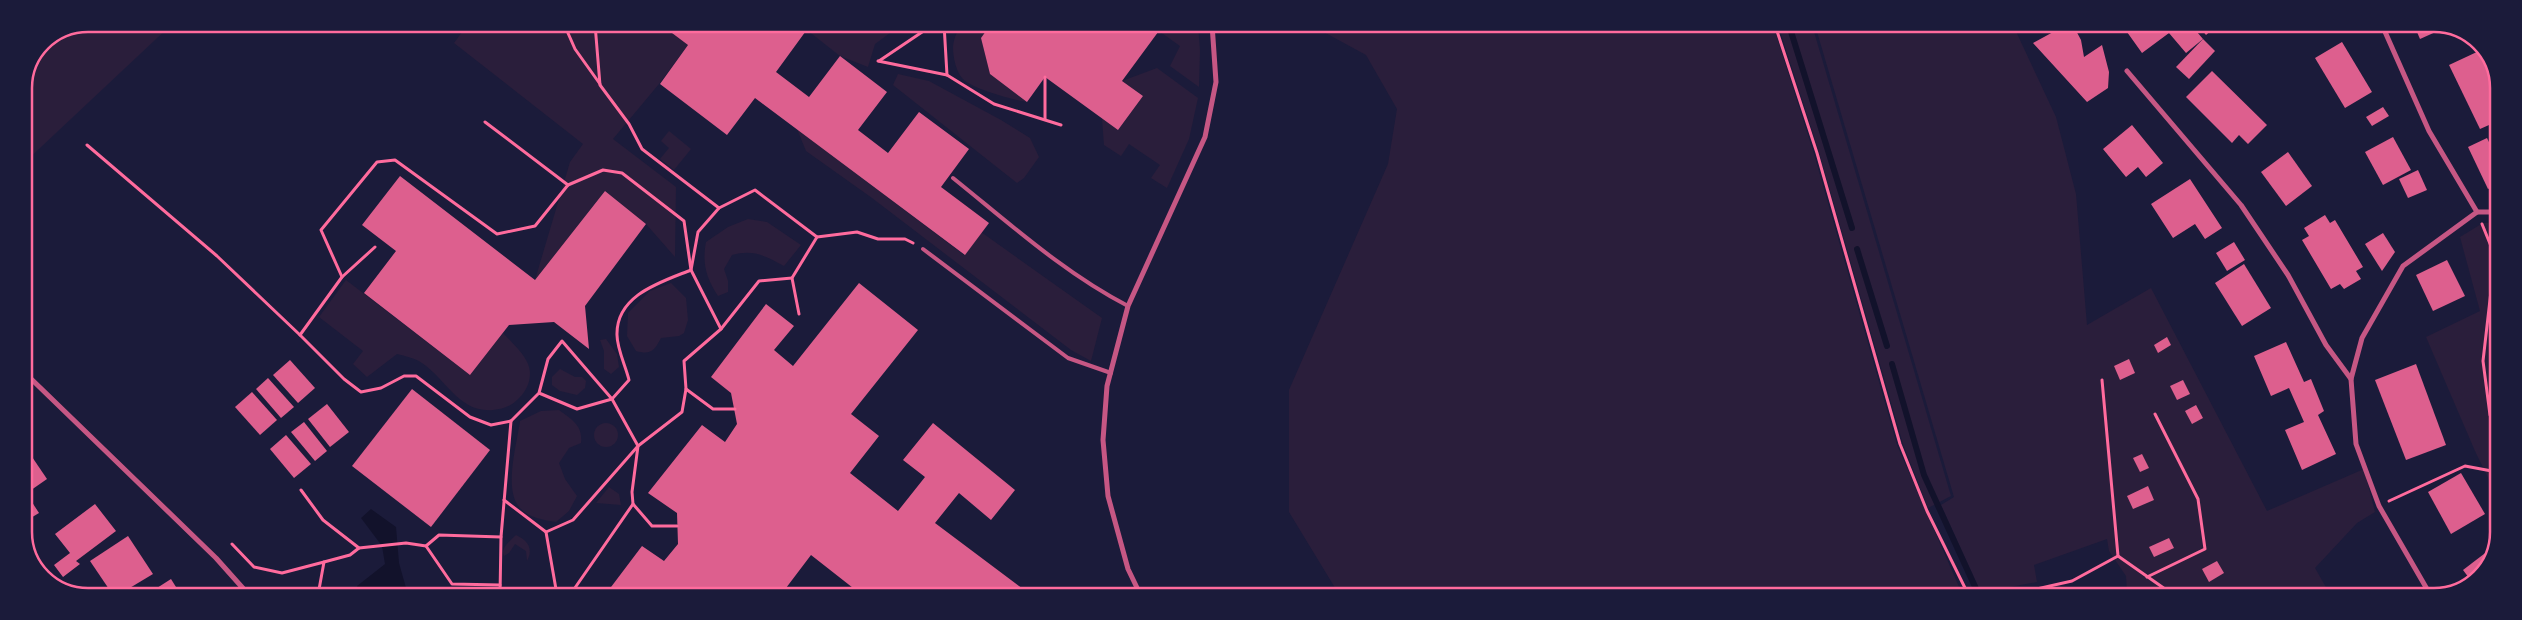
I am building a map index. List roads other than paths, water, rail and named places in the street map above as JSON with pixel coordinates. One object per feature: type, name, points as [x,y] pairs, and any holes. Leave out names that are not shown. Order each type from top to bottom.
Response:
[{"type":"street","points":[[1137,588],[1128,569],[1108,496],[1103,440],[1107,386],[1128,306],[1205,137],[1216,82],[1213,32]]},
{"type":"street","points":[[2385,32],[2429,131],[2477,212]]},
{"type":"street","points":[[2127,71],[2241,205],[2288,276],[2326,345],[2351,379]]},
{"type":"street","points":[[2426,588],[2380,506],[2356,444],[2351,379],[2362,338],[2404,266],[2477,212],[2489,212]]},
{"type":"street","points":[[33,380],[216,558],[243,588]]},
{"type":"lane","points":[[953,178],[1009,224],[1098,290],[1128,306]]},
{"type":"lane","points":[[923,249],[1068,358],[1111,373]]},
{"type":"waterway","points":[[1791,32],[1852,228]]},
{"type":"waterway","points":[[1857,249],[1887,346]]},
{"type":"waterway","points":[[1892,364],[1924,475],[1976,588]]}]
